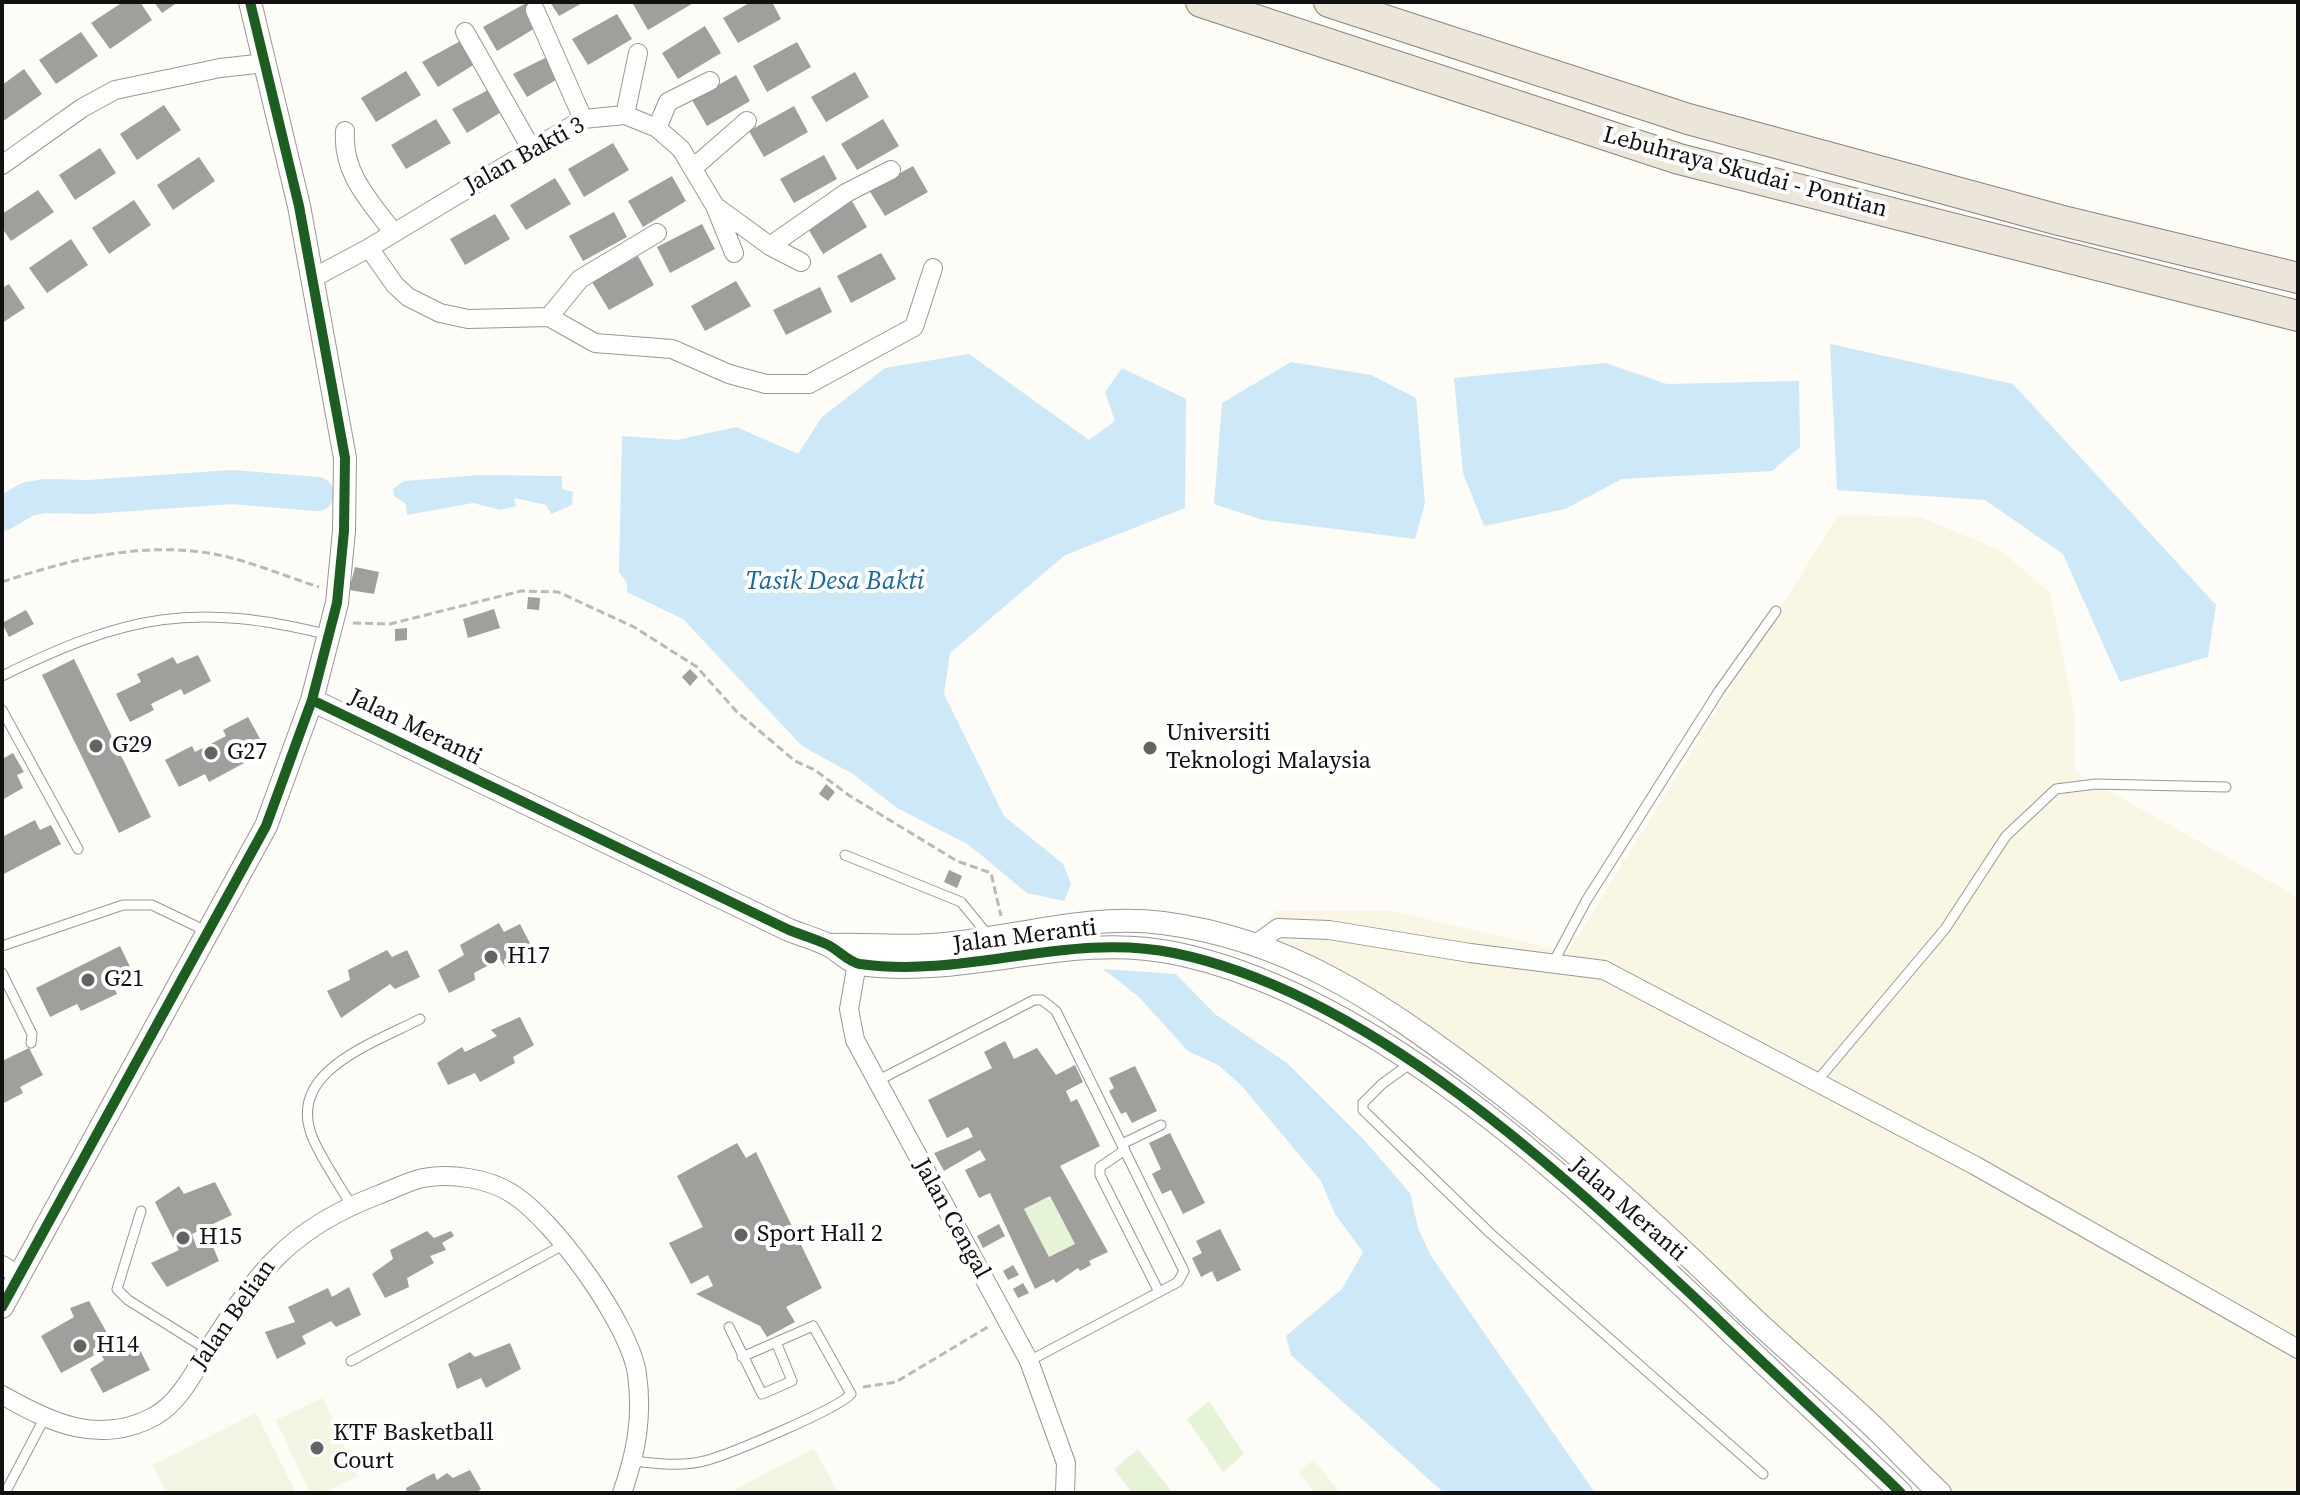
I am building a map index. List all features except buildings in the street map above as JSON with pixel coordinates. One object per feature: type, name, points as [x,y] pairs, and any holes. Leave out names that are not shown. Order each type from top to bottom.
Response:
[{"type":"highway","name":"Lebuhraya Skudai - Pontian","points":[[1201,2],[1679,159],[2298,316]]},
{"type":"highway","name":"Lebuhraya Skudai - Pontian","points":[[1329,2],[1688,119],[2059,220],[2298,278]]},
{"type":"street","name":"Jalan Meranti","points":[[2,1307],[10,1270],[209,933],[266,826],[312,700],[338,593],[344,531],[345,458],[313,278],[250,2]]},
{"type":"street","points":[[535,10],[583,119]]},
{"type":"street","points":[[465,32],[531,148]]},
{"type":"street","points":[[625,115],[638,53]]},
{"type":"street","points":[[2,165],[82,108],[115,90],[220,68],[265,63]]},
{"type":"street","points":[[657,128],[668,102],[710,81]]},
{"type":"street","name":"Jalan Bakti 3","points":[[313,278],[369,248],[583,119],[625,115],[657,128],[681,149],[715,206],[734,253]]},
{"type":"street","points":[[693,168],[747,121]]},
{"type":"street","points":[[345,131],[344,151],[353,177],[393,232]]},
{"type":"street","points":[[770,246],[846,193],[891,170]]},
{"type":"street","points":[[715,206],[770,246],[801,262]]},
{"type":"street","points":[[549,317],[580,279],[657,233]]},
{"type":"street","points":[[369,248],[395,285],[408,297],[440,313],[468,319],[549,317],[595,343],[672,349],[729,374],[766,384],[809,384],[914,327],[933,268]]},
{"type":"street","name":"Jalan Meranti","points":[[312,700],[789,930],[858,954],[954,967],[1067,947],[1117,946],[1169,952],[1228,965],[1289,989],[1411,1063],[1510,1133],[1646,1249],[1901,1493]]},
{"type":"street","name":"Jalan Meranti","points":[[858,954],[932,946],[1085,921],[1122,919],[1179,926],[1304,963],[1367,996],[1508,1097],[1634,1202],[1940,1493]]},
{"type":"street","points":[[1253,946],[1278,928],[1329,930],[1604,970],[1976,1166],[2298,1349]]},
{"type":"street","name":"Jalan Cengal","points":[[858,954],[849,1009],[855,1040],[1029,1361],[1066,1463],[1065,1493]]},
{"type":"street","name":"Jalan Belian","points":[[2,1395],[44,1419],[73,1429],[98,1432],[155,1416],[175,1401],[268,1262],[292,1240],[351,1205],[422,1178],[455,1176],[483,1181],[510,1192],[539,1214],[609,1307],[637,1372],[638,1445],[622,1493]]},
{"type":"lane","points":[[1553,963],[1586,901],[1711,703],[1776,611]]},
{"type":"lane","points":[[2,676],[86,637],[160,617],[234,616],[331,629]]},
{"type":"lane","points":[[2,710],[78,849]]},
{"type":"lane","points":[[2,735],[13,730]]},
{"type":"lane","points":[[1817,1081],[1945,929],[2006,836],[2056,789],[2096,784],[2226,787]]},
{"type":"lane","points":[[845,855],[961,902],[996,936]]},
{"type":"lane","points":[[2,946],[123,905],[152,905],[209,933]]},
{"type":"lane","points":[[2,973],[32,1034],[31,1043]]},
{"type":"lane","points":[[877,1081],[1034,1000],[1042,1000],[1056,1011],[1183,1265],[1178,1282],[1029,1361]]},
{"type":"lane","points":[[351,1205],[313,1140],[307,1119],[307,1098],[316,1080],[343,1060],[420,1019]]},
{"type":"lane","points":[[1411,1063],[1382,1084],[1363,1103],[1363,1110],[1502,1244],[1763,1474]]},
{"type":"lane","points":[[1159,1292],[1100,1175],[1100,1167],[1123,1147],[1161,1125]]},
{"type":"lane","points":[[141,1211],[117,1289],[128,1300],[208,1350]]},
{"type":"lane","points":[[351,1361],[563,1245]]},
{"type":"lane","points":[[729,1327],[760,1393],[789,1384],[792,1379],[776,1342]]},
{"type":"lane","points":[[633,1461],[679,1464],[708,1460],[848,1398],[850,1389],[818,1328],[808,1327],[742,1357]]},
{"type":"lane","points":[[5,1493],[44,1419]]},
{"type":"path","points":[[2,582],[58,563],[120,553],[176,551],[202,552],[338,593]]},
{"type":"path","points":[[331,629],[390,624],[521,591],[558,592],[591,606],[634,627],[697,667],[736,711],[795,761],[815,770],[850,796],[957,861],[991,873],[996,936]]},
{"type":"path","points":[[850,1389],[896,1382],[1005,1317]]},
{"type":"shaded area","points":[[1838,515],[1920,517],[2002,551],[2050,593],[2074,711],[2075,772],[2298,897],[2298,1493],[1945,1493],[1548,1124],[1257,936],[1275,911],[1392,911],[1568,952]]},
{"type":"green space","points":[[1050,1196],[1075,1244],[1049,1257],[1024,1209]]},
{"type":"green space","name":"KTF Basketball Court","points":[[323,1398],[358,1476],[323,1493],[310,1493],[276,1420]]},
{"type":"green space","points":[[1209,1401],[1244,1454],[1223,1472],[1187,1419]]},
{"type":"green space","points":[[256,1413],[296,1493],[167,1493],[153,1465]]},
{"type":"green space","points":[[814,1448],[838,1493],[729,1493]]},
{"type":"green space","points":[[1138,1449],[1173,1493],[1132,1493],[1114,1469]]},
{"type":"green space","points":[[1314,1460],[1340,1493],[1315,1493],[1299,1472]]},
{"type":"water","points":[[1830,344],[2013,384],[2216,605],[2208,657],[2120,682],[2063,554],[1985,500],[1837,490]]},
{"type":"water","name":"Tasik Desa Bakti","points":[[969,354],[1089,440],[1115,421],[1105,392],[1122,368],[1186,399],[1185,508],[1065,555],[950,653],[944,694],[1004,816],[1063,864],[1071,884],[1064,901],[1027,893],[969,845],[897,808],[853,774],[802,746],[683,619],[627,592],[627,583],[619,572],[622,436],[677,440],[736,427],[798,454],[822,417],[885,368]]},
{"type":"water","points":[[1291,362],[1371,375],[1416,398],[1425,503],[1415,539],[1263,520],[1214,504],[1222,403]]},
{"type":"water","points":[[1605,363],[1667,384],[1799,381],[1800,447],[1772,471],[1622,479],[1565,509],[1484,526],[1463,473],[1454,378]]},
{"type":"water","points":[[480,475],[562,476],[562,489],[573,492],[572,505],[551,514],[546,505],[514,498],[516,506],[501,510],[473,503],[407,515],[406,504],[394,496],[393,489],[404,481]]},
{"type":"water","points":[[1103,969],[1176,974],[1215,1014],[1287,1063],[1365,1141],[1410,1193],[1418,1228],[1431,1256],[1595,1493],[1444,1493],[1291,1355],[1286,1336],[1342,1289],[1363,1252],[1335,1214],[1321,1181],[1241,1085],[1218,1065],[1188,1051],[1138,996]]},
{"type":"waterway","points":[[2,514],[28,499],[45,496],[89,497],[232,487],[317,494]]},
{"type":"cycle path","points":[[2,1307],[266,826],[312,700],[337,603],[344,531],[345,458],[299,206],[250,2]]},
{"type":"cycle path","points":[[312,700],[789,930],[826,944],[856,963],[900,967],[939,966],[1056,951],[1134,948],[1174,953],[1248,975],[1321,1007],[1393,1049],[1529,1149],[1654,1259],[1901,1493]]},
{"type":"place","name":"G29","points":[[96,746]]},
{"type":"place","name":"Universiti Teknologi Malaysia","points":[[1150,748]]},
{"type":"place","name":"G27","points":[[211,753]]},
{"type":"place","name":"H17","points":[[491,957]]},
{"type":"place","name":"G21","points":[[88,980]]},
{"type":"place","name":"Sport Hall 2","points":[[741,1235]]},
{"type":"place","name":"H15","points":[[183,1238]]},
{"type":"place","name":"H14","points":[[80,1346]]},
{"type":"place","name":"KTF Basketball Court","points":[[317,1448]]}]
